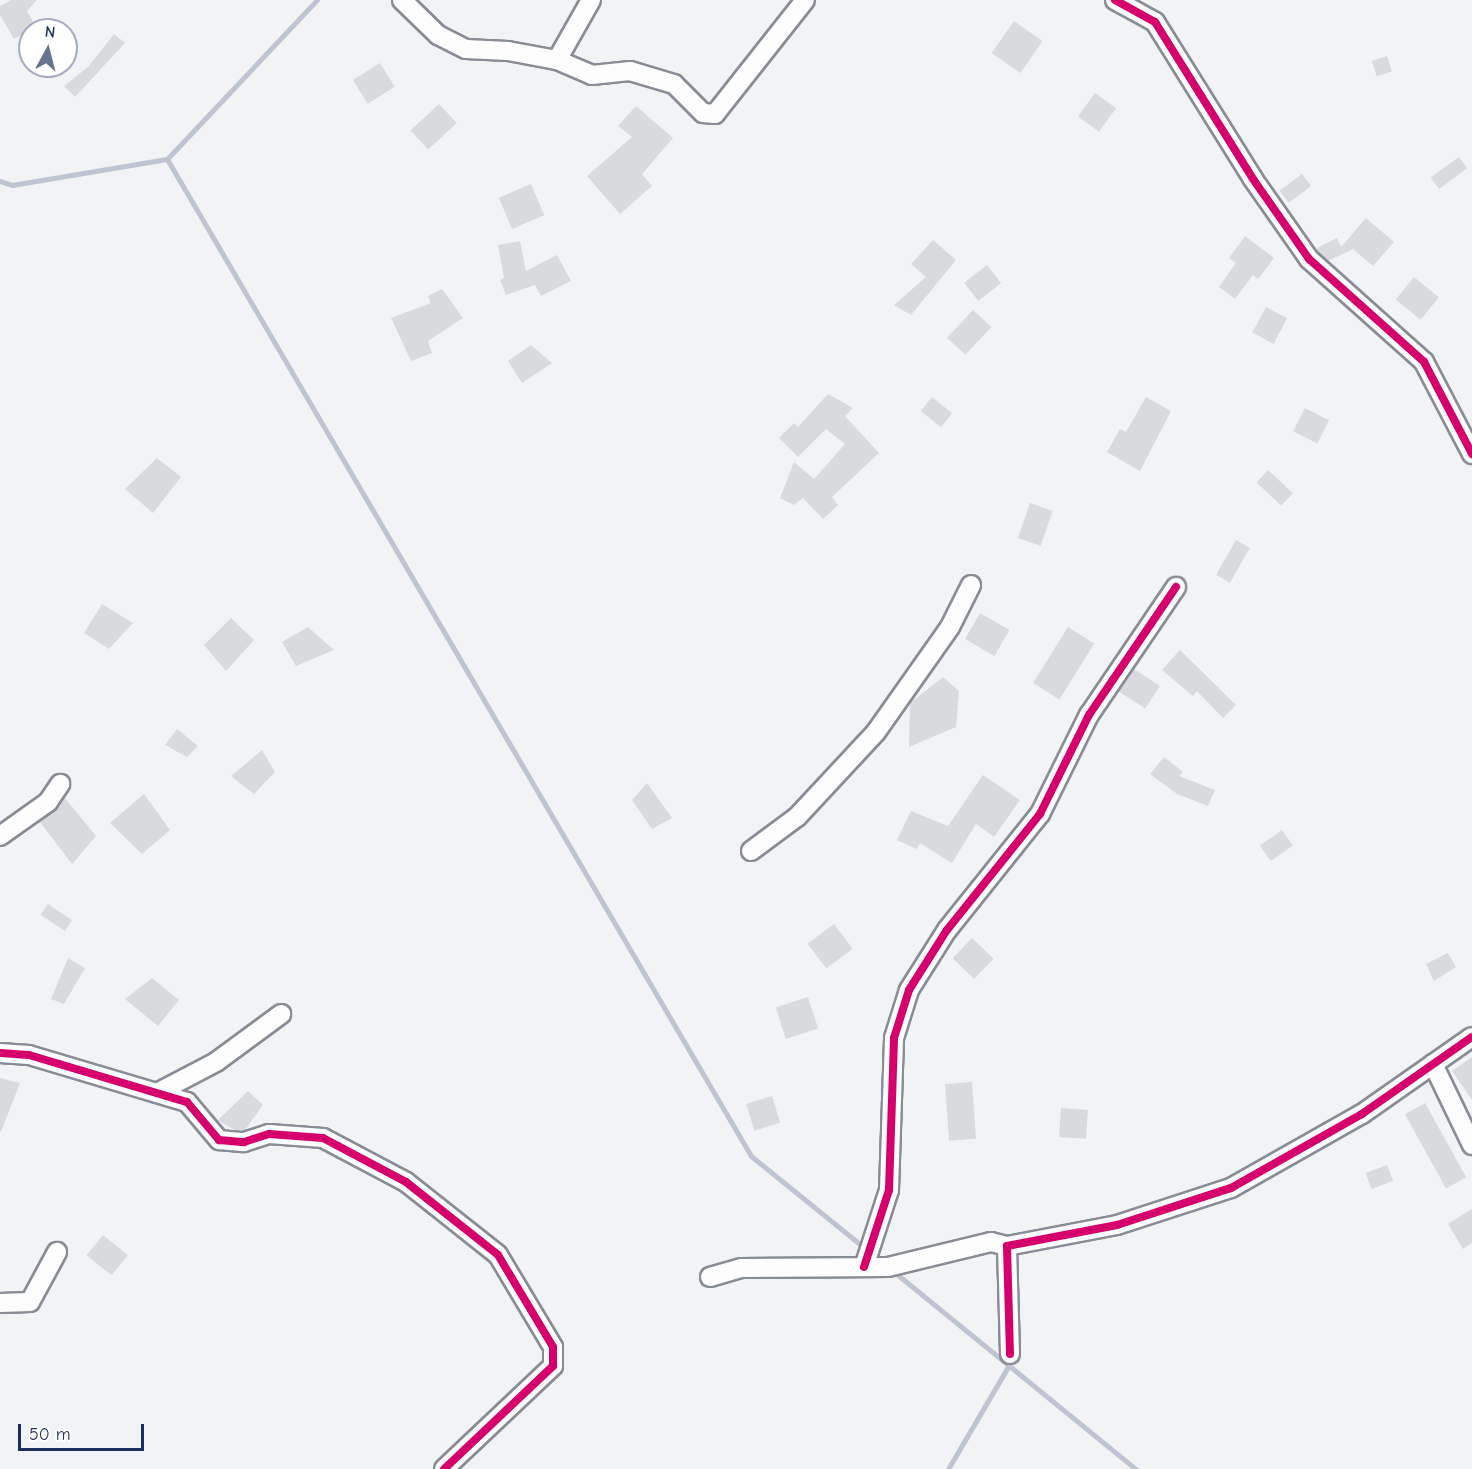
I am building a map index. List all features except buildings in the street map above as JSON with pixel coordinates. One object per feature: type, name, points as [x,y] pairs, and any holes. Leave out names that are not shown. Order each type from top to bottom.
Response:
[{"type":"street","points":[[402,0],[438,35],[466,49],[508,51],[557,60],[592,75],[630,71],[674,84],[703,112],[715,114],[805,0]]},
{"type":"street","points":[[557,60],[591,0]]},
{"type":"street","points":[[1115,0],[1155,22],[1253,179],[1309,259],[1424,362],[1472,454]]},
{"type":"street","points":[[751,851],[797,817],[876,732],[950,627],[971,585]]},
{"type":"street","points":[[864,1267],[889,1190],[894,1038],[909,990],[947,930],[1040,814],[1089,715],[1176,587]]},
{"type":"street","points":[[0,836],[48,802],[60,784]]},
{"type":"street","points":[[157,1094],[216,1062],[281,1014]]},
{"type":"street","points":[[710,1277],[741,1268],[888,1267],[991,1242],[1007,1246],[1117,1225],[1231,1188],[1362,1114],[1472,1036]]},
{"type":"street","points":[[0,1053],[29,1055],[187,1102],[219,1140],[244,1142],[269,1134],[323,1138],[406,1182],[498,1255],[553,1347],[553,1366],[444,1469]]},
{"type":"street","points":[[1432,1064],[1472,1145]]},
{"type":"street","points":[[1007,1246],[1010,1354]]},
{"type":"street","points":[[0,1303],[30,1302],[57,1252]]},
{"type":"waterway","points":[[167,159],[317,0]]},
{"type":"waterway","points":[[0,181],[12,185],[167,159],[751,1156],[867,1250]]},
{"type":"waterway","points":[[893,1271],[1136,1469]]},
{"type":"waterway","points":[[948,1469],[1009,1365]]},
{"type":"cycle path","points":[[1115,0],[1155,22],[1253,179],[1309,259],[1424,362],[1472,454]]},
{"type":"cycle path","points":[[864,1267],[889,1190],[894,1038],[909,990],[947,930],[1040,814],[1089,715],[1176,587]]},
{"type":"cycle path","points":[[1010,1354],[1007,1246],[1117,1225],[1231,1188],[1362,1114],[1472,1037]]},
{"type":"cycle path","points":[[0,1053],[29,1055],[187,1102],[219,1140],[244,1142],[269,1134],[323,1138],[406,1182],[498,1255],[553,1347],[553,1366],[444,1469]]}]
